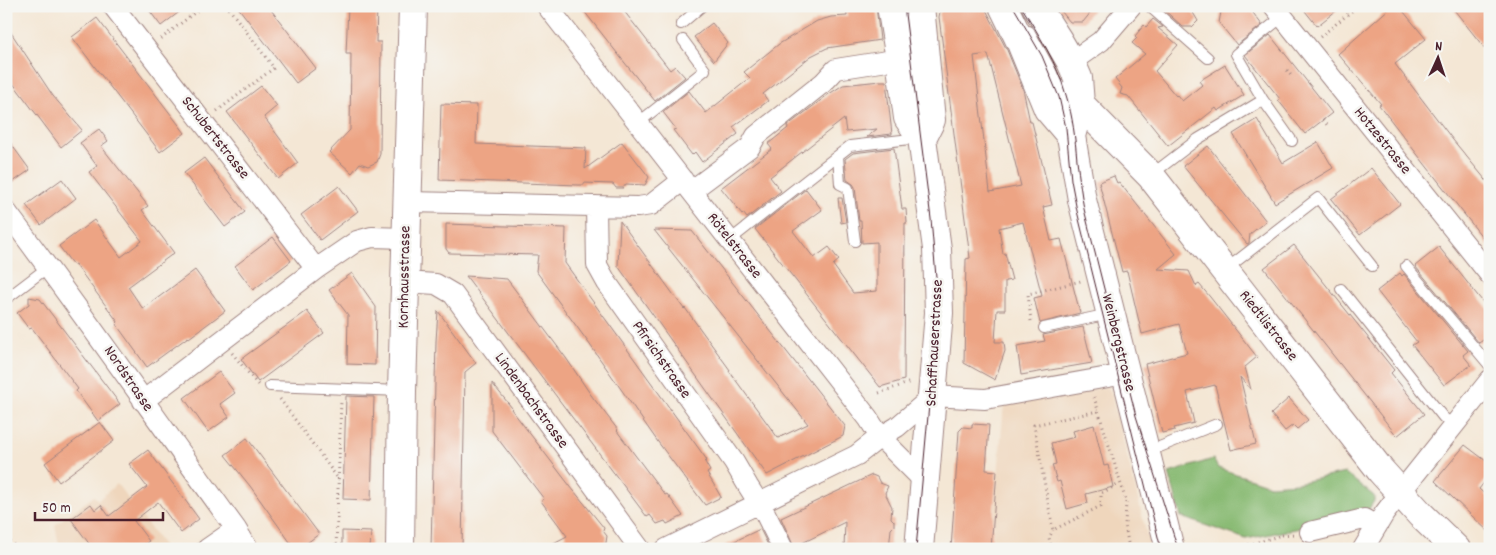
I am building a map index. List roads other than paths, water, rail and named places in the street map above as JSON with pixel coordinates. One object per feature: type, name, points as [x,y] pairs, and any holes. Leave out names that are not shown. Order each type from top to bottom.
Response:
[{"type":"street","name":"Schubertstrasse","points":[[113,6],[316,269]]},
{"type":"street","name":"Kornhausstrasse","points":[[400,549],[402,391],[413,6]]},
{"type":"street","name":"Rötelstrasse","points":[[547,6],[868,418],[880,437],[925,482]]},
{"type":"street","name":"Schaffhauserstrasse","points":[[891,6],[908,118],[921,128],[938,256],[939,314],[920,549]]},
{"type":"street","name":"Schaffhauserstrasse","points":[[920,6],[931,120],[921,128]]},
{"type":"street","points":[[1061,85],[1131,6]]},
{"type":"street","name":"Weinbergstrasse","points":[[1021,11],[1021,43],[1061,85]]},
{"type":"street","name":"Weinbergstrasse","points":[[1021,11],[1058,40],[1061,85],[1082,200],[1170,549]]},
{"type":"street","name":"Hotzestrasse","points":[[1278,12],[1490,275]]},
{"type":"street","points":[[407,202],[638,207],[651,205],[750,147],[756,136],[824,82],[836,69],[900,59]]},
{"type":"street","name":"Weinbergstrasse","points":[[1061,85],[1048,108],[1071,136]]},
{"type":"street","name":"Riedtlistrasse","points":[[1061,85],[1150,176],[1381,471],[1400,493],[1456,549]]},
{"type":"street","name":"Pfirsichstrasse","points":[[596,206],[597,265],[607,283],[734,462],[765,513],[783,549]]},
{"type":"street","name":"Nordstrasse","points":[[6,211],[111,353],[143,401],[236,529],[248,549]]},
{"type":"street","points":[[143,401],[357,240],[372,236],[406,238]]},
{"type":"street","name":"Lindenbachstrasse","points":[[405,282],[436,284],[453,294],[640,549]]},
{"type":"street","points":[[666,549],[857,455],[880,437],[897,427],[933,396],[985,399],[1125,374]]},
{"type":"street","points":[[1363,549],[1400,493],[1490,380]]},
{"type":"street","points":[[1314,538],[1350,522],[1364,519],[1377,526]]},
{"type":"street","points":[[207,549],[236,529]]},
{"type":"lane","points":[[680,24],[702,6]]},
{"type":"lane","points":[[1150,6],[1208,58]]},
{"type":"lane","points":[[1278,12],[1236,54],[1263,100],[1292,141]]},
{"type":"lane","points":[[638,123],[705,70],[683,40]]},
{"type":"lane","points":[[1150,176],[1198,139],[1263,100]]},
{"type":"lane","points":[[730,240],[850,146],[921,128]]},
{"type":"lane","points":[[838,156],[840,184],[848,188],[855,242]]},
{"type":"lane","points":[[1224,271],[1318,198],[1372,266]]},
{"type":"lane","points":[[1406,266],[1490,366]]},
{"type":"lane","points":[[6,299],[48,267]]},
{"type":"lane","points":[[1341,289],[1443,417],[1453,426]]},
{"type":"lane","points":[[1044,328],[1110,313]]},
{"type":"lane","points":[[270,386],[402,391]]},
{"type":"lane","points":[[1146,452],[1217,424]]},
{"type":"tram line","points":[[904,6],[931,219],[936,277],[933,360],[916,549]]},
{"type":"tram line","points":[[1013,6],[1042,56],[1059,97],[1066,128],[1071,180],[1077,211],[1161,549]]},
{"type":"tram line","points":[[1021,6],[1053,60],[1068,103],[1084,209],[1136,416],[1178,549]]}]
